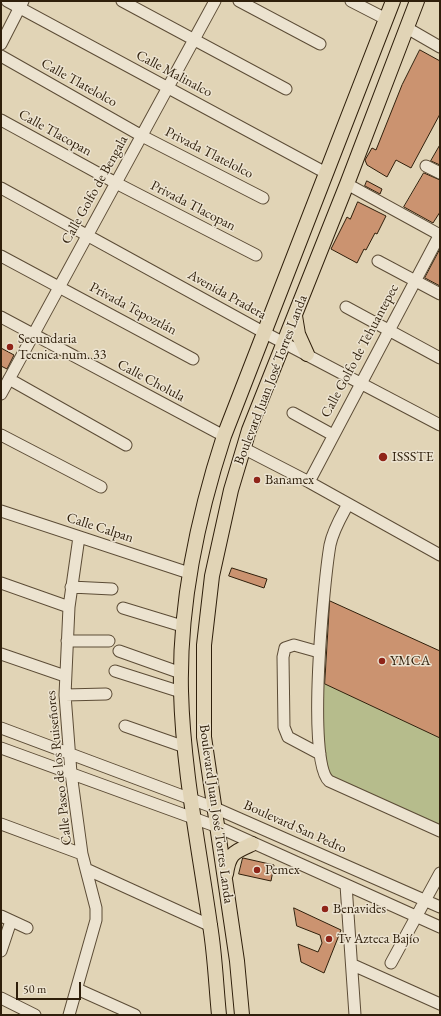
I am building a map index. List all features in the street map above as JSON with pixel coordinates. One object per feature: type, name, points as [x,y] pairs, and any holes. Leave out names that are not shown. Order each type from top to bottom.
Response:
[{"type":"main road","name":"Boulevard Juan José Torres Landa","points":[[219,1015],[211,926],[194,818],[185,747],[181,692],[182,626],[189,573],[209,485],[224,436],[393,1]]},
{"type":"main road","name":"Boulevard Juan José Torres Landa","points":[[242,1015],[237,961],[204,737],[204,645],[207,610],[219,538],[243,448],[347,184],[406,28],[418,1]]},
{"type":"main road","points":[[295,316],[298,334],[307,354]]},
{"type":"main road","points":[[224,880],[230,857],[238,850],[252,844]]},
{"type":"street","name":"Calle Malinalco","points":[[7,1],[22,5],[168,88],[326,173]]},
{"type":"street","points":[[122,1],[286,89]]},
{"type":"street","name":"Calle Golfo de Bengala","points":[[1,394],[58,286],[215,1]]},
{"type":"street","points":[[239,1],[320,44]]},
{"type":"street","points":[[351,1],[386,19]]},
{"type":"street","points":[[1,44],[22,5]]},
{"type":"street","points":[[406,28],[440,47]]},
{"type":"street","name":"Calle Tlatelolco","points":[[1,56],[142,136]]},
{"type":"street","name":"Calle Tlacopan","points":[[1,120],[116,183]]},
{"type":"street","name":"Privada Tlatelolco","points":[[142,136],[263,198]]},
{"type":"street","points":[[426,166],[440,173]]},
{"type":"street","name":"Privada Tlacopan","points":[[116,183],[256,255]]},
{"type":"street","points":[[347,184],[440,235]]},
{"type":"street","name":"Avenida Pradera","points":[[1,188],[88,234],[265,333],[361,382],[440,425]]},
{"type":"street","name":"Calle Golfo de Tehuantepec","points":[[309,482],[440,235]]},
{"type":"street","name":"Privada Tepoztlán","points":[[1,256],[193,359]]},
{"type":"street","points":[[378,262],[440,294]]},
{"type":"street","points":[[346,307],[390,329],[440,358]]},
{"type":"street","name":"Calle Cholula","points":[[1,317],[32,335],[224,436]]},
{"type":"street","points":[[9,379],[126,445]]},
{"type":"street","points":[[293,413],[333,435]]},
{"type":"street","points":[[1,435],[101,487]]},
{"type":"street","points":[[243,448],[309,482],[440,555]]},
{"type":"street","points":[[348,504],[337,525],[330,545],[319,652],[320,754],[325,777],[440,831]]},
{"type":"street","name":"Calle Calpan","points":[[1,511],[189,573]]},
{"type":"street","name":"Calle Paseo de los Ruiseñores","points":[[69,1015],[96,920],[96,908],[82,854],[71,773],[65,695],[66,641],[69,607],[79,537]]},
{"type":"street","points":[[1,584],[69,607]]},
{"type":"street","points":[[72,587],[112,589]]},
{"type":"street","points":[[123,608],[182,626]]},
{"type":"street","points":[[66,641],[109,642]]},
{"type":"street","points":[[319,652],[294,645],[286,648],[283,657],[285,734],[320,754]]},
{"type":"street","points":[[119,651],[181,673]]},
{"type":"street","points":[[1,654],[65,676]]},
{"type":"street","points":[[115,671],[181,692]]},
{"type":"street","points":[[65,695],[106,694]]},
{"type":"street","points":[[125,726],[185,747]]},
{"type":"street","name":"Boulevard San Pedro","points":[[1,728],[70,752],[215,808],[425,900],[440,908]]},
{"type":"street","points":[[1,748],[218,827],[252,844],[440,927]]},
{"type":"street","points":[[1,824],[82,854]]},
{"type":"street","points":[[304,867],[311,850]]},
{"type":"street","points":[[86,869],[211,926]]},
{"type":"street","points":[[391,963],[440,873]]},
{"type":"street","points":[[346,885],[353,965],[355,1015]]},
{"type":"street","points":[[1,951],[6,918],[28,928]]},
{"type":"street","points":[[353,965],[440,1004]]},
{"type":"street","points":[[77,989],[135,1015]]},
{"type":"street","points":[[1,998],[35,1015]]},
{"type":"green space","points":[[321,682],[440,738],[440,825],[327,775],[322,750]]},
{"type":"building","points":[[420,50],[440,61],[440,114],[411,168],[396,160],[387,177],[367,165],[365,160],[372,148],[376,150],[402,85]]},
{"type":"building","points":[[440,145],[440,165],[431,161]]},
{"type":"building","points":[[424,173],[440,180],[440,212],[433,223],[404,207]]},
{"type":"building","points":[[367,181],[382,189],[380,194],[365,186]]},
{"type":"building","points":[[358,202],[386,216],[377,234],[375,233],[366,250],[364,249],[357,263],[331,249],[347,217],[350,219]]},
{"type":"building","points":[[440,249],[440,286],[425,278]]},
{"type":"building","points":[[1,348],[14,355],[7,369],[1,366]]},
{"type":"building","points":[[232,568],[267,579],[264,588],[229,576]]},
{"type":"building","name":"YMCA","points":[[330,601],[440,651],[440,738],[325,684]]},
{"type":"building","name":"Pemex","points":[[243,858],[274,865],[271,881],[239,874]]},
{"type":"building","name":"Tv Azteca Bajío","points":[[294,908],[341,930],[324,973],[301,962],[298,944],[318,952],[322,943],[320,935],[297,926]]},
{"type":"place","name":"Secundaria Tecnica num. 33","points":[[10,347]]},
{"type":"place","name":"ISSSTE","points":[[383,457]]},
{"type":"place","name":"Banamex","points":[[257,480]]},
{"type":"place","name":"YMCA","points":[[382,661]]},
{"type":"place","name":"Pemex","points":[[257,870]]},
{"type":"place","name":"Benavides","points":[[325,909]]},
{"type":"place","name":"Tv Azteca Bajío","points":[[329,939]]}]
